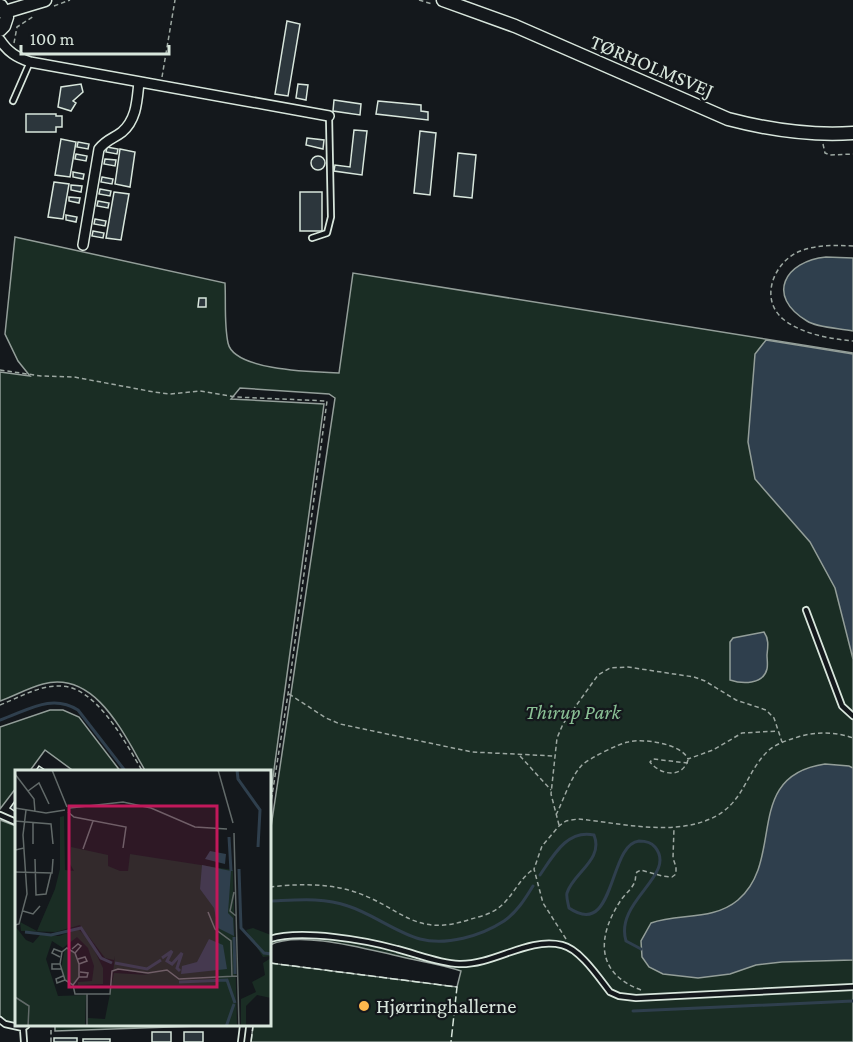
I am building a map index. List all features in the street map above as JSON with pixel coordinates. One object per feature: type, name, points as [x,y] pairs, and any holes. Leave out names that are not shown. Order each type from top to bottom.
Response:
[{"type":"street","name":"TØRHOLMSVEJ","points":[[443,0],[514,26],[728,119],[789,132],[853,133]]},
{"type":"street","points":[[0,30],[6,22],[3,9],[46,4]]},
{"type":"street","points":[[0,40],[6,50],[30,62],[329,116]]},
{"type":"street","points":[[83,245],[99,149],[105,141],[121,133],[135,113],[139,82]]},
{"type":"lane","points":[[13,101],[30,62]]},
{"type":"lane","points":[[312,238],[327,233],[330,217],[329,116]]},
{"type":"lane","points":[[806,610],[842,706],[853,716]]},
{"type":"lane","points":[[0,815],[15,822]]},
{"type":"lane","points":[[272,939],[313,936],[343,939],[394,948],[459,964],[489,960],[539,944],[564,945],[573,950],[610,992],[619,996],[636,998],[853,987]]},
{"type":"lane","points":[[0,1020],[5,1024],[15,1026]]},
{"type":"lane","points":[[24,1027],[24,1042]]},
{"type":"lane","points":[[241,1042],[243,1027]]},
{"type":"path","points":[[46,4],[70,0]]},
{"type":"path","points":[[160,86],[175,0]]},
{"type":"path","points":[[6,50],[16,42],[17,27],[38,14]]},
{"type":"path","points":[[822,134],[825,153],[830,156],[853,154]]},
{"type":"path","points":[[853,246],[839,245],[802,250],[784,261],[772,278],[771,293],[776,310],[782,319],[798,329],[853,341]]},
{"type":"path","points":[[0,370],[29,375],[74,377],[154,392],[200,391],[236,397],[327,401],[288,694],[272,795]]},
{"type":"path","points":[[559,826],[551,790],[557,738],[567,717],[604,670],[616,667],[694,677],[705,681],[736,700],[766,710],[774,718],[782,741]]},
{"type":"path","points":[[0,705],[53,686],[68,687],[84,693],[98,705],[142,770]]},
{"type":"path","points":[[288,694],[340,724],[472,752],[555,756]]},
{"type":"path","points":[[688,761],[683,770],[675,773],[658,770],[650,762],[653,759],[688,761],[742,733],[779,731]]},
{"type":"path","points":[[573,950],[545,907],[540,886],[534,874],[543,846],[559,826],[566,821],[578,819],[674,828],[695,825],[729,809],[765,755],[782,741],[823,733],[853,738]]},
{"type":"path","points":[[556,817],[570,784],[581,766],[621,744],[636,741],[664,744],[680,749],[688,761]]},
{"type":"path","points":[[519,755],[551,790]]},
{"type":"path","points":[[651,997],[647,992],[619,978],[609,967],[603,950],[604,934],[620,902],[635,881],[637,872],[641,870],[672,877],[676,874],[673,858],[674,828]]},
{"type":"path","points":[[272,887],[287,885],[328,887],[352,891],[418,923],[447,926],[497,909],[528,872],[534,869]]},
{"type":"green space","name":"Thirup Park","points":[[15,237],[225,283],[228,343],[234,352],[244,359],[259,365],[277,368],[339,373],[353,273],[853,353],[853,1042],[251,1042],[253,1027],[272,1027],[272,963],[457,987],[461,971],[332,942],[297,939],[272,944],[272,821],[335,398],[329,394],[240,388],[231,399],[324,404],[272,784],[272,770],[145,770],[118,724],[106,709],[93,696],[78,687],[62,682],[43,684],[0,701],[0,372],[30,376],[18,361],[5,334]]},
{"type":"green space","points":[[50,710],[63,710],[79,717],[119,770],[72,770],[45,750],[30,770],[15,770],[15,789],[0,809],[0,727]]},
{"type":"green space","points":[[0,820],[15,826],[15,1024],[8,1023],[0,1016]]},
{"type":"green space","points":[[55,1027],[171,1027],[55,1031]]},
{"type":"water","points":[[826,257],[853,258],[853,331],[807,321],[786,301],[785,281],[791,272],[800,265]]},
{"type":"water","points":[[766,340],[853,354],[853,659],[835,588],[810,542],[755,479],[748,442],[755,354]]},
{"type":"water","points":[[764,632],[768,646],[765,674],[757,681],[730,680],[730,642],[733,638]]},
{"type":"water","points":[[825,764],[853,768],[853,960],[756,965],[730,974],[698,978],[663,974],[649,967],[642,957],[641,941],[651,923],[707,914],[728,907],[738,900],[752,883],[760,863],[768,821],[774,801],[783,785],[799,772]]},
{"type":"building","points":[[287,21],[300,24],[288,96],[275,94]]},
{"type":"building","points":[[81,84],[83,92],[73,101],[76,103],[71,111],[58,107],[61,87]]},
{"type":"building","points":[[298,84],[308,85],[306,100],[296,98]]},
{"type":"building","points":[[334,100],[361,104],[360,115],[333,111]]},
{"type":"building","points":[[378,101],[421,105],[421,111],[428,112],[428,120],[376,114]]},
{"type":"building","points":[[26,114],[62,116],[62,127],[56,127],[56,132],[26,132]]},
{"type":"building","points":[[354,130],[367,131],[362,175],[334,171],[335,165],[350,167]]},
{"type":"building","points":[[420,131],[436,133],[430,195],[414,193]]},
{"type":"building","points":[[307,138],[324,140],[323,149],[306,145]]},
{"type":"building","points":[[61,139],[76,142],[70,177],[55,175]]},
{"type":"building","points":[[78,142],[89,144],[88,149],[77,147]]},
{"type":"building","points":[[107,147],[118,149],[117,154],[106,152]]},
{"type":"building","points":[[120,149],[135,152],[130,187],[115,184]]},
{"type":"building","points":[[458,153],[476,155],[472,198],[454,196]]},
{"type":"building","points":[[76,154],[87,156],[86,161],[75,159]]},
{"type":"building","points":[[318,156],[323,158],[325,163],[323,168],[318,170],[313,168],[311,163],[313,158]]},
{"type":"building","points":[[105,159],[116,160],[115,166],[104,164]]},
{"type":"building","points":[[73,172],[84,174],[83,179],[73,177]]},
{"type":"building","points":[[102,177],[113,179],[112,184],[101,182]]},
{"type":"building","points":[[54,182],[69,184],[63,219],[48,217]]},
{"type":"building","points":[[71,185],[82,186],[81,192],[71,190]]},
{"type":"building","points":[[100,189],[111,191],[110,196],[99,194]]},
{"type":"building","points":[[114,192],[129,194],[121,240],[106,238]]},
{"type":"building","points":[[300,192],[322,192],[322,231],[300,231]]},
{"type":"building","points":[[69,197],[80,198],[79,203],[69,201]]},
{"type":"building","points":[[98,201],[109,203],[108,208],[97,206]]},
{"type":"building","points":[[66,215],[77,217],[76,222],[66,220]]},
{"type":"building","points":[[95,219],[106,221],[105,226],[94,224]]},
{"type":"building","points":[[93,231],[104,233],[103,238],[92,236]]},
{"type":"building","points":[[199,298],[206,298],[206,307],[198,307]]},
{"type":"building","points":[[15,801],[15,811],[10,808]]},
{"type":"building","points":[[152,1032],[171,1032],[171,1042],[152,1042]]},
{"type":"building","points":[[184,1032],[203,1032],[203,1042],[184,1042]]},
{"type":"building","points":[[54,1038],[77,1038],[77,1042],[54,1042]]},
{"type":"building","points":[[83,1039],[110,1039],[110,1042],[83,1042]]},
{"type":"waterway","points":[[0,720],[39,705],[49,703],[68,705],[78,710],[124,770]]},
{"type":"waterway","points":[[540,875],[556,852],[568,840],[584,834],[594,835],[595,852],[570,886],[567,896],[569,908],[584,914],[595,911],[604,902],[622,857],[629,846],[639,841],[652,844],[660,857],[658,868],[629,913],[625,927],[626,941],[641,949]]},
{"type":"waterway","points":[[272,901],[309,900],[339,903],[357,909],[411,936],[430,941],[441,941],[474,935],[504,921],[517,909],[533,886]]},
{"type":"waterway","points":[[633,1011],[853,1001]]},
{"type":"fence","points":[[272,963],[457,987],[451,1042]]},
{"type":"fence","points":[[251,1042],[253,1027]]},
{"type":"place","name":"Hjørringhallerne","points":[[364,1006]]}]
